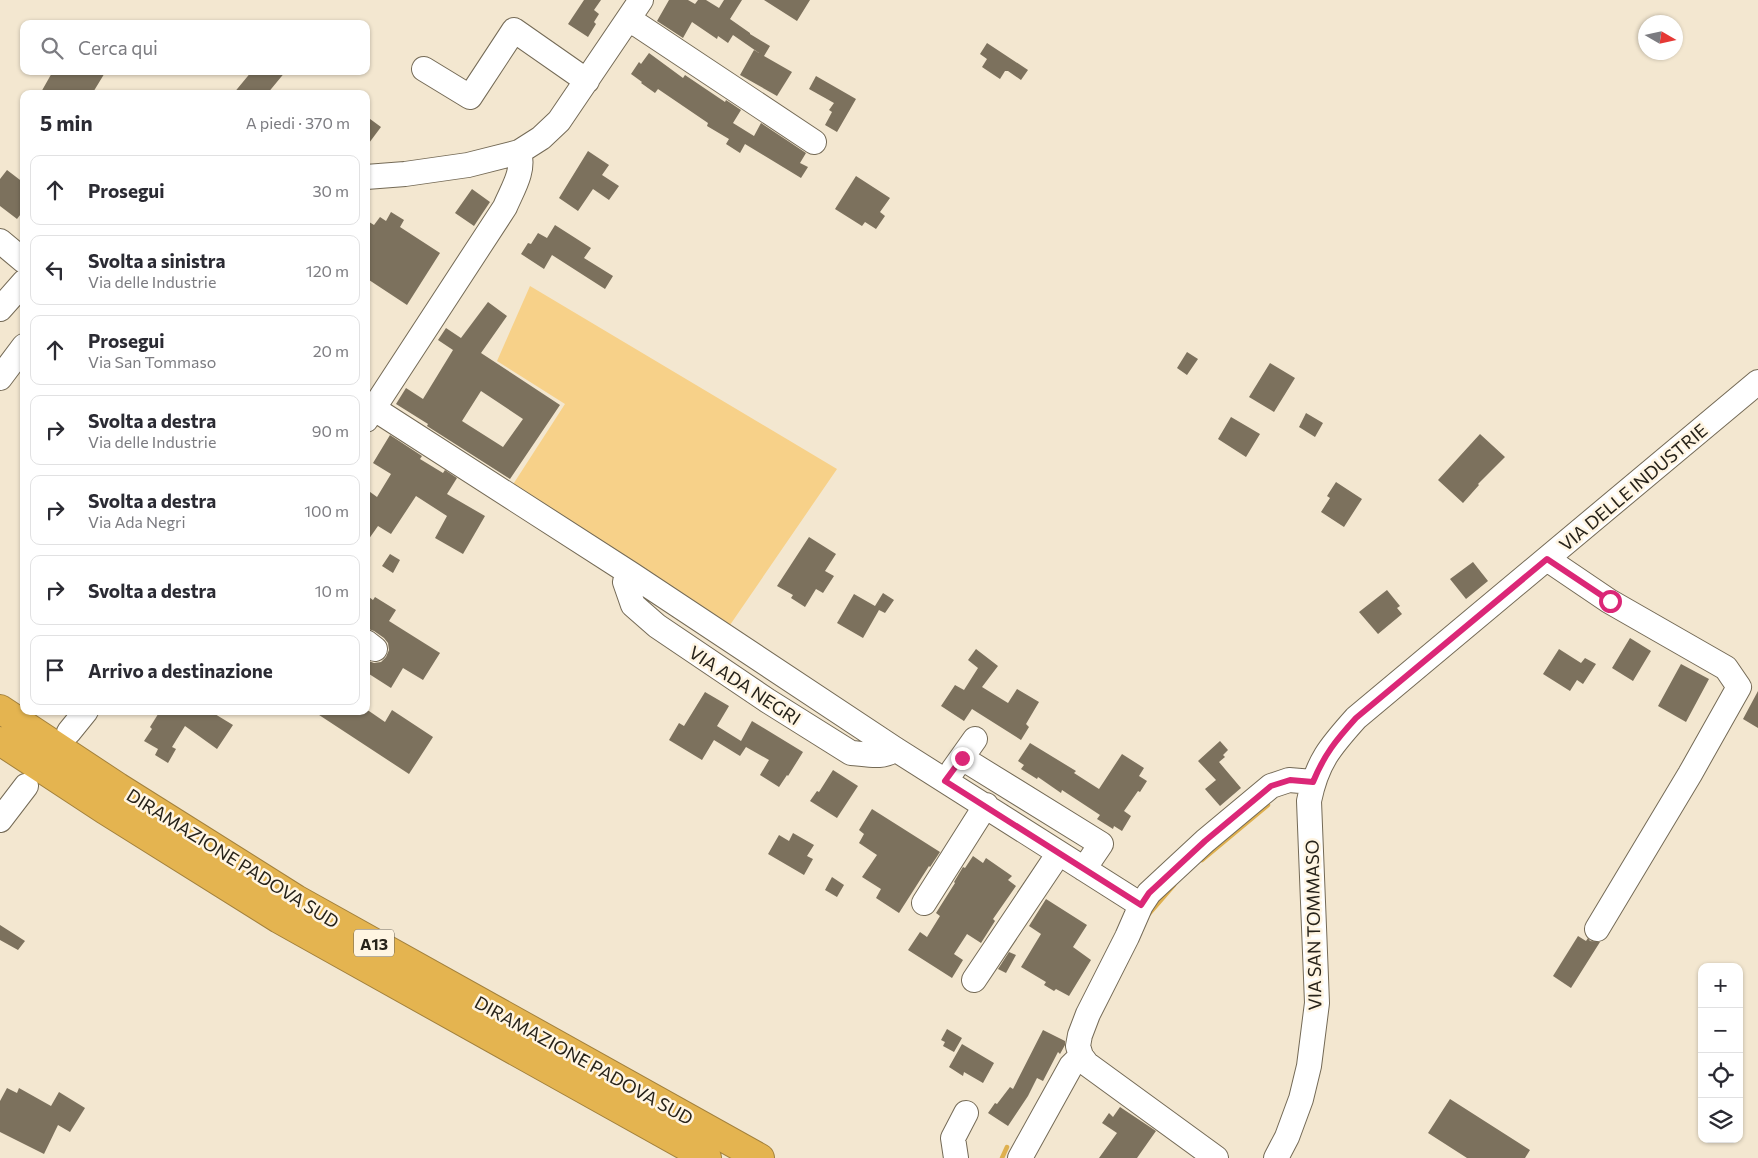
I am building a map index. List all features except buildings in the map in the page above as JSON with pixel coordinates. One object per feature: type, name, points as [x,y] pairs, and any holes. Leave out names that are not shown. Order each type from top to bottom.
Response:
[{"type":"highway","name":"DIRAMAZIONE PADOVA SUD","points":[[0,709],[118,787],[296,899],[760,1158]]},
{"type":"highway","name":"DIRAMAZIONE PADOVA SUD","points":[[0,741],[105,810],[279,919],[707,1158]]},
{"type":"street","points":[[370,177],[468,165],[519,152],[541,138],[560,121],[642,0]]},
{"type":"street","points":[[628,21],[638,25],[814,142]]},
{"type":"street","points":[[424,69],[470,97],[514,30],[587,81]]},
{"type":"street","points":[[370,414],[505,207],[520,173],[522,160],[519,152]]},
{"type":"street","points":[[0,242],[20,258]]},
{"type":"street","points":[[0,309],[20,286]]},
{"type":"street","points":[[0,378],[20,351]]},
{"type":"street","name":"VIA DELLE INDUSTRIE","points":[[1329,749],[1356,718],[1758,382]]},
{"type":"street","name":"VIA ADA NEGRI","points":[[370,414],[631,574],[945,781],[986,805],[1141,905]]},
{"type":"street","points":[[1547,559],[1610,601],[1726,668],[1739,688],[1597,929]]},
{"type":"street","points":[[69,732],[83,715]]},
{"type":"street","points":[[945,781],[975,739]]},
{"type":"street","name":"VIA SAN TOMMASO","points":[[1276,1158],[1287,1137],[1301,1099],[1309,1066],[1318,1003],[1309,801],[1313,782],[1321,762],[1329,749]]},
{"type":"street","points":[[962,758],[1101,844],[1084,869]]},
{"type":"street","points":[[1216,1158],[1087,1064],[1081,1056],[1078,1046],[1080,1035],[1088,1014],[1141,905],[1149,893],[1198,848],[1271,786],[1290,780],[1313,782]]},
{"type":"street","points":[[0,820],[26,786]]},
{"type":"street","points":[[924,903],[986,805]]},
{"type":"street","points":[[974,980],[1059,852]]},
{"type":"street","points":[[1020,1158],[1071,1066],[1081,1056]]},
{"type":"street","points":[[956,1158],[953,1138],[966,1113]]},
{"type":"shaded area","points":[[530,286],[837,469],[730,625],[512,486],[565,404],[497,361]]},
{"type":"waterway","points":[[1202,860],[1268,805]]},
{"type":"waterway","points":[[1148,915],[1174,885]]},
{"type":"waterway","points":[[1002,1158],[1007,1147]]},
{"type":"route","points":[[962,758],[945,781],[986,805],[1141,905],[1149,893],[1205,841],[1271,786],[1290,780],[1313,782],[1321,762],[1329,749],[1356,718],[1547,559],[1610,601]]}]
